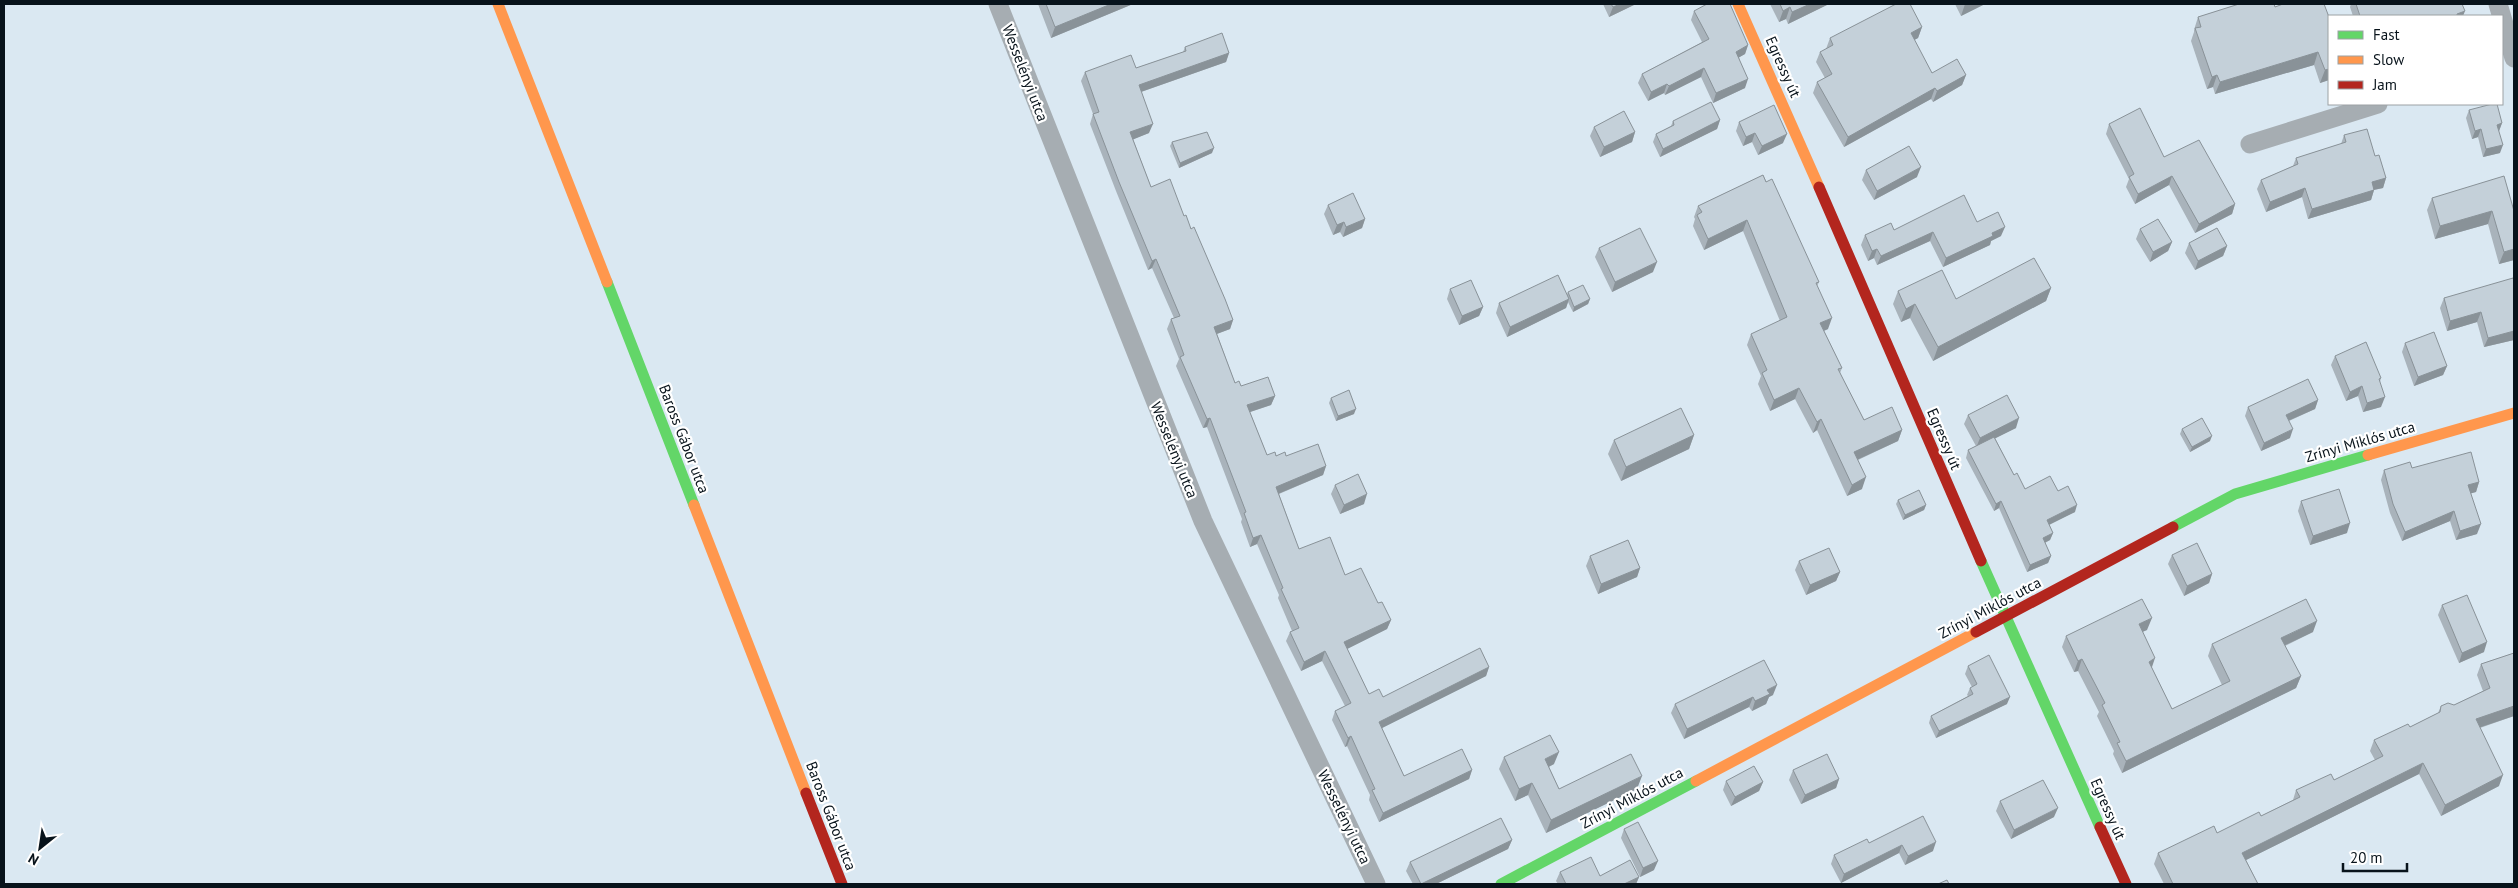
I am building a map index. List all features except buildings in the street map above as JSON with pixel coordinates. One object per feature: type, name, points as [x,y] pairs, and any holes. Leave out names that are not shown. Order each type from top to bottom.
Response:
[{"type":"street","name":"Baross Gábor utca","points":[[498,4],[842,884]]},
{"type":"street","name":"Wesselényi utca","points":[[998,4],[1203,521],[1376,884]]},
{"type":"street","name":"Egressy út","points":[[1738,4],[1765,61],[2005,617],[2126,884]]},
{"type":"street","points":[[2503,21],[2514,59]]},
{"type":"street","points":[[2250,144],[2375,105]]},
{"type":"street","name":"Zrínyi Miklós utca","points":[[1501,884],[2235,494],[2514,413]]},
{"type":"traffic: fast","points":[[607,282],[694,505]]},
{"type":"traffic: fast","points":[[2173,527],[2235,494],[2368,455]]},
{"type":"traffic: fast","points":[[1981,561],[2100,827]]},
{"type":"traffic: fast","points":[[1501,884],[1696,781]]},
{"type":"traffic: slow","points":[[498,4],[607,282]]},
{"type":"traffic: slow","points":[[1738,4],[1819,187]]},
{"type":"traffic: slow","points":[[2368,455],[2514,413]]},
{"type":"traffic: slow","points":[[694,505],[806,793]]},
{"type":"traffic: slow","points":[[1696,781],[1976,632]]},
{"type":"traffic: jam","points":[[1819,187],[1981,561]]},
{"type":"traffic: jam","points":[[1976,632],[2173,527]]},
{"type":"traffic: jam","points":[[806,793],[842,884]]},
{"type":"traffic: jam","points":[[2100,827],[2126,884]]}]
